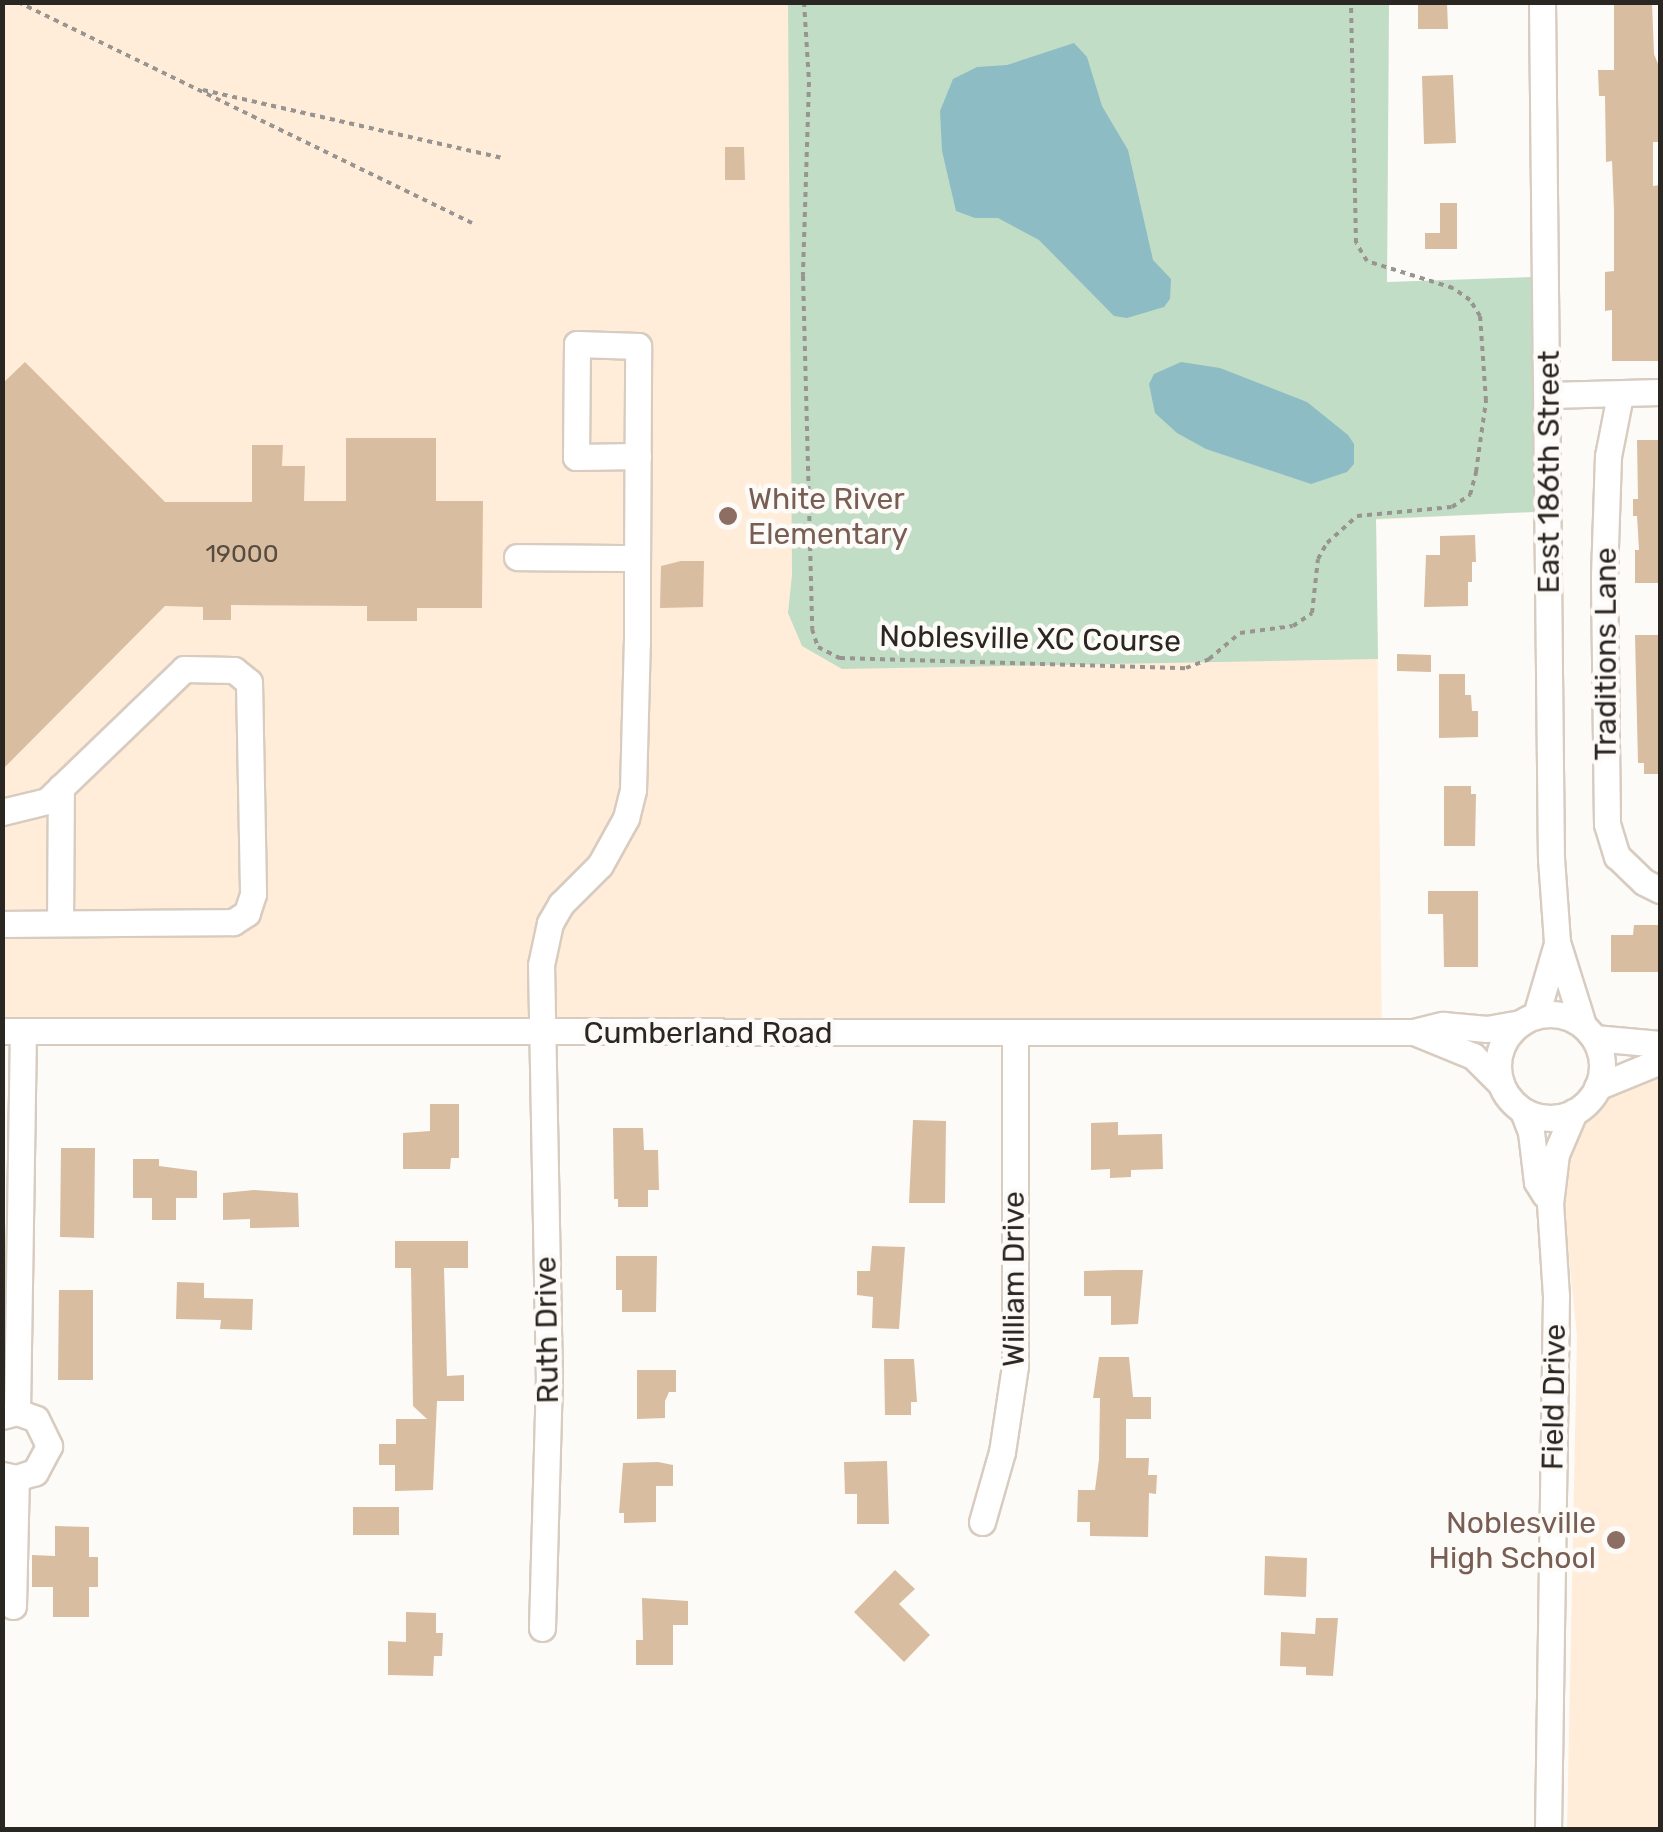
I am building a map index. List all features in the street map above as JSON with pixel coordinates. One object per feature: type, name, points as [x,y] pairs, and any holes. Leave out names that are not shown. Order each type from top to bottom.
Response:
[{"type":"street","name":"East 186th Street","points":[[1542,2],[1551,858],[1557,942],[1588,1032]]},
{"type":"street","name":"Ruth Drive","points":[[542,1628],[549,1380],[541,965],[550,923],[616,842],[633,790],[637,558],[638,456],[638,346],[577,344],[576,457],[638,456]]},
{"type":"street","points":[[1549,395],[1660,392]]},
{"type":"street","name":"Traditions Lane","points":[[1620,395],[1608,456],[1604,578],[1607,824],[1617,856],[1629,870],[1660,890]]},
{"type":"street","points":[[517,557],[637,558]]},
{"type":"street","points":[[2,812],[47,801],[184,669],[234,670],[248,682],[252,894],[247,913],[233,922],[2,924]]},
{"type":"street","points":[[60,923],[62,787]]},
{"type":"street","name":"East 186th Street","points":[[1528,1019],[1557,942]]},
{"type":"street","points":[[1550,1204],[1537,1182],[1531,1132],[1523,1110],[1500,1084],[1500,1049],[1528,1019],[1569,1017],[1588,1032],[1660,1044]]},
{"type":"street","name":"Cumberland Road","points":[[13,1031],[1414,1032],[1443,1025],[1487,1029],[1528,1019]]},
{"type":"street","points":[[13,1031],[10,1414],[36,1419],[49,1446],[36,1472],[10,1476],[13,1606]]},
{"type":"street","name":"William Drive","points":[[982,1522],[1002,1452],[1015,1366],[1015,1032]]},
{"type":"street","name":"Cumberland Road","points":[[1414,1032],[1472,1056],[1500,1084]]},
{"type":"street","points":[[1588,1032],[1602,1070],[1598,1087]]},
{"type":"street","points":[[1550,1204],[1556,1154],[1574,1112],[1598,1087],[1660,1060]]},
{"type":"street","points":[[1523,1110],[1540,1117],[1574,1112]]},
{"type":"street","name":"Field Drive","points":[[1548,1830],[1556,1296],[1550,1204]]},
{"type":"path","points":[[18,2],[472,223]]},
{"type":"path","name":"Noblesville XC Course","points":[[804,2],[810,82],[803,276],[812,629],[818,647],[840,658],[1186,668],[1209,659],[1240,633],[1293,626],[1312,614],[1318,559],[1328,543],[1357,516],[1452,507],[1470,495],[1476,472],[1486,401],[1480,316],[1470,300],[1453,288],[1367,261],[1356,242],[1351,2]]},
{"type":"path","points":[[194,88],[502,158]]},
{"type":"shaded area","name":"White River Elementary","points":[[2,3],[1389,3],[1387,282],[1533,512],[1376,520],[1382,1030],[3,1031]]},
{"type":"shaded area","name":"Noblesville High School","points":[[1660,1070],[1660,1829],[1567,1829],[1577,1337],[1560,1168],[1580,1124],[1596,1107],[1624,1085]]},
{"type":"green space","points":[[788,3],[1389,3],[1387,282],[1533,277],[1533,512],[1376,519],[1378,659],[842,669],[802,646],[788,613],[792,575]]},
{"type":"water","points":[[1074,43],[1087,57],[1102,106],[1128,150],[1153,260],[1171,279],[1170,299],[1164,307],[1127,318],[1114,316],[1039,240],[998,218],[975,218],[956,211],[942,151],[940,111],[953,79],[977,67],[1007,65]]},
{"type":"water","points":[[1181,362],[1220,368],[1307,402],[1348,435],[1354,444],[1354,464],[1347,472],[1311,484],[1206,449],[1177,433],[1155,413],[1149,384],[1154,374]]},
{"type":"building","points":[[1418,2],[1447,2],[1448,29],[1418,29]]},
{"type":"building","points":[[1614,2],[1652,2],[1654,54],[1660,69],[1659,142],[1653,142],[1653,186],[1660,185],[1658,361],[1612,361],[1612,310],[1605,311],[1605,272],[1614,271],[1614,210],[1612,161],[1606,162],[1605,96],[1599,96],[1598,70],[1614,70]]},
{"type":"building","points":[[1453,75],[1456,143],[1424,144],[1422,76]]},
{"type":"building","points":[[725,147],[744,147],[745,180],[725,180]]},
{"type":"building","points":[[1440,203],[1457,203],[1457,249],[1425,249],[1425,233],[1440,233]]},
{"type":"building","points":[[25,362],[165,502],[252,502],[252,445],[283,445],[282,466],[305,466],[304,501],[346,501],[346,438],[436,438],[436,501],[483,501],[482,608],[417,608],[417,621],[367,621],[367,606],[231,605],[231,620],[203,620],[203,607],[165,606],[2,770],[2,384]]},
{"type":"building","points":[[1637,440],[1660,440],[1660,583],[1635,583],[1635,550],[1639,550],[1637,516],[1633,516],[1633,499],[1638,499]]},
{"type":"building","points":[[1475,535],[1476,562],[1472,562],[1472,582],[1468,582],[1468,606],[1424,607],[1426,555],[1440,555],[1440,536]]},
{"type":"building","points":[[704,561],[703,607],[660,608],[661,566]]},
{"type":"building","points":[[1635,635],[1660,635],[1660,774],[1644,774],[1644,763],[1638,763]]},
{"type":"building","points":[[1397,654],[1431,655],[1431,672],[1397,671]]},
{"type":"building","points":[[1439,674],[1465,674],[1465,695],[1471,695],[1472,711],[1478,711],[1478,737],[1439,738]]},
{"type":"building","points":[[1444,786],[1471,786],[1471,794],[1476,794],[1475,846],[1444,846]]},
{"type":"building","points":[[1428,891],[1478,891],[1478,967],[1444,967],[1443,914],[1428,914]]},
{"type":"building","points":[[1634,925],[1660,925],[1660,972],[1611,972],[1611,935],[1633,935]]},
{"type":"building","points":[[430,1104],[459,1104],[459,1158],[451,1158],[450,1169],[403,1169],[403,1133],[430,1131]]},
{"type":"building","points":[[913,1120],[946,1121],[945,1203],[909,1203]]},
{"type":"building","points":[[1118,1122],[1118,1135],[1162,1134],[1163,1169],[1131,1170],[1131,1177],[1110,1178],[1110,1169],[1091,1170],[1091,1123]]},
{"type":"building","points":[[613,1128],[643,1128],[644,1150],[658,1150],[659,1190],[648,1190],[648,1207],[618,1207],[618,1199],[614,1199]]},
{"type":"building","points":[[61,1148],[95,1148],[94,1238],[60,1237]]},
{"type":"building","points":[[133,1159],[159,1159],[159,1166],[197,1171],[197,1198],[176,1198],[176,1220],[152,1220],[152,1198],[133,1198]]},
{"type":"building","points":[[223,1193],[298,1193],[299,1227],[250,1228],[250,1219],[223,1220]]},
{"type":"building","points":[[395,1241],[468,1241],[468,1268],[444,1268],[447,1376],[464,1375],[464,1401],[437,1401],[433,1490],[395,1491],[395,1465],[379,1465],[379,1444],[396,1444],[396,1419],[427,1419],[413,1406],[411,1268],[395,1268]]},
{"type":"building","points":[[872,1246],[905,1247],[899,1329],[872,1328],[873,1297],[857,1295],[857,1271],[870,1271]]},
{"type":"building","points":[[616,1256],[657,1256],[656,1312],[622,1312],[622,1290],[616,1290]]},
{"type":"building","points":[[1143,1270],[1138,1324],[1111,1325],[1111,1296],[1084,1296],[1084,1271]]},
{"type":"building","points":[[177,1282],[204,1283],[204,1298],[253,1299],[252,1330],[220,1329],[221,1320],[176,1319]]},
{"type":"building","points":[[59,1290],[93,1290],[93,1380],[58,1380]]},
{"type":"building","points":[[1099,1357],[1129,1357],[1133,1397],[1151,1397],[1151,1419],[1126,1419],[1126,1458],[1149,1458],[1148,1475],[1157,1475],[1156,1494],[1149,1493],[1148,1537],[1090,1536],[1090,1522],[1077,1522],[1078,1490],[1095,1490],[1100,1398],[1093,1398]]},
{"type":"building","points":[[884,1359],[914,1359],[917,1402],[911,1402],[911,1415],[885,1415]]},
{"type":"building","points":[[637,1370],[676,1370],[676,1392],[669,1392],[665,1401],[665,1418],[637,1419]]},
{"type":"building","points":[[887,1461],[889,1524],[857,1524],[857,1494],[845,1494],[844,1462]]},
{"type":"building","points":[[623,1463],[673,1465],[673,1486],[656,1486],[656,1522],[624,1523],[624,1513],[619,1513]]},
{"type":"building","points":[[353,1507],[399,1507],[399,1535],[353,1535]]},
{"type":"building","points":[[55,1526],[89,1527],[89,1557],[98,1557],[98,1587],[89,1587],[89,1617],[53,1617],[53,1587],[32,1587],[32,1555],[55,1556]]},
{"type":"building","points":[[1265,1556],[1307,1558],[1306,1597],[1264,1595]]},
{"type":"building","points":[[895,1570],[915,1589],[899,1604],[930,1635],[904,1662],[854,1612]]},
{"type":"building","points":[[642,1598],[688,1601],[688,1625],[673,1625],[673,1665],[636,1665],[636,1640],[643,1640]]},
{"type":"building","points":[[406,1612],[436,1613],[436,1633],[443,1633],[442,1656],[434,1656],[433,1676],[388,1675],[388,1641],[406,1642]]},
{"type":"building","points":[[1316,1618],[1338,1618],[1333,1676],[1306,1675],[1306,1667],[1280,1666],[1281,1632],[1315,1634]]},
{"type":"place","name":"White River Elementary","points":[[728,516]]},
{"type":"place","name":"Noblesville High School","points":[[1616,1540]]}]
